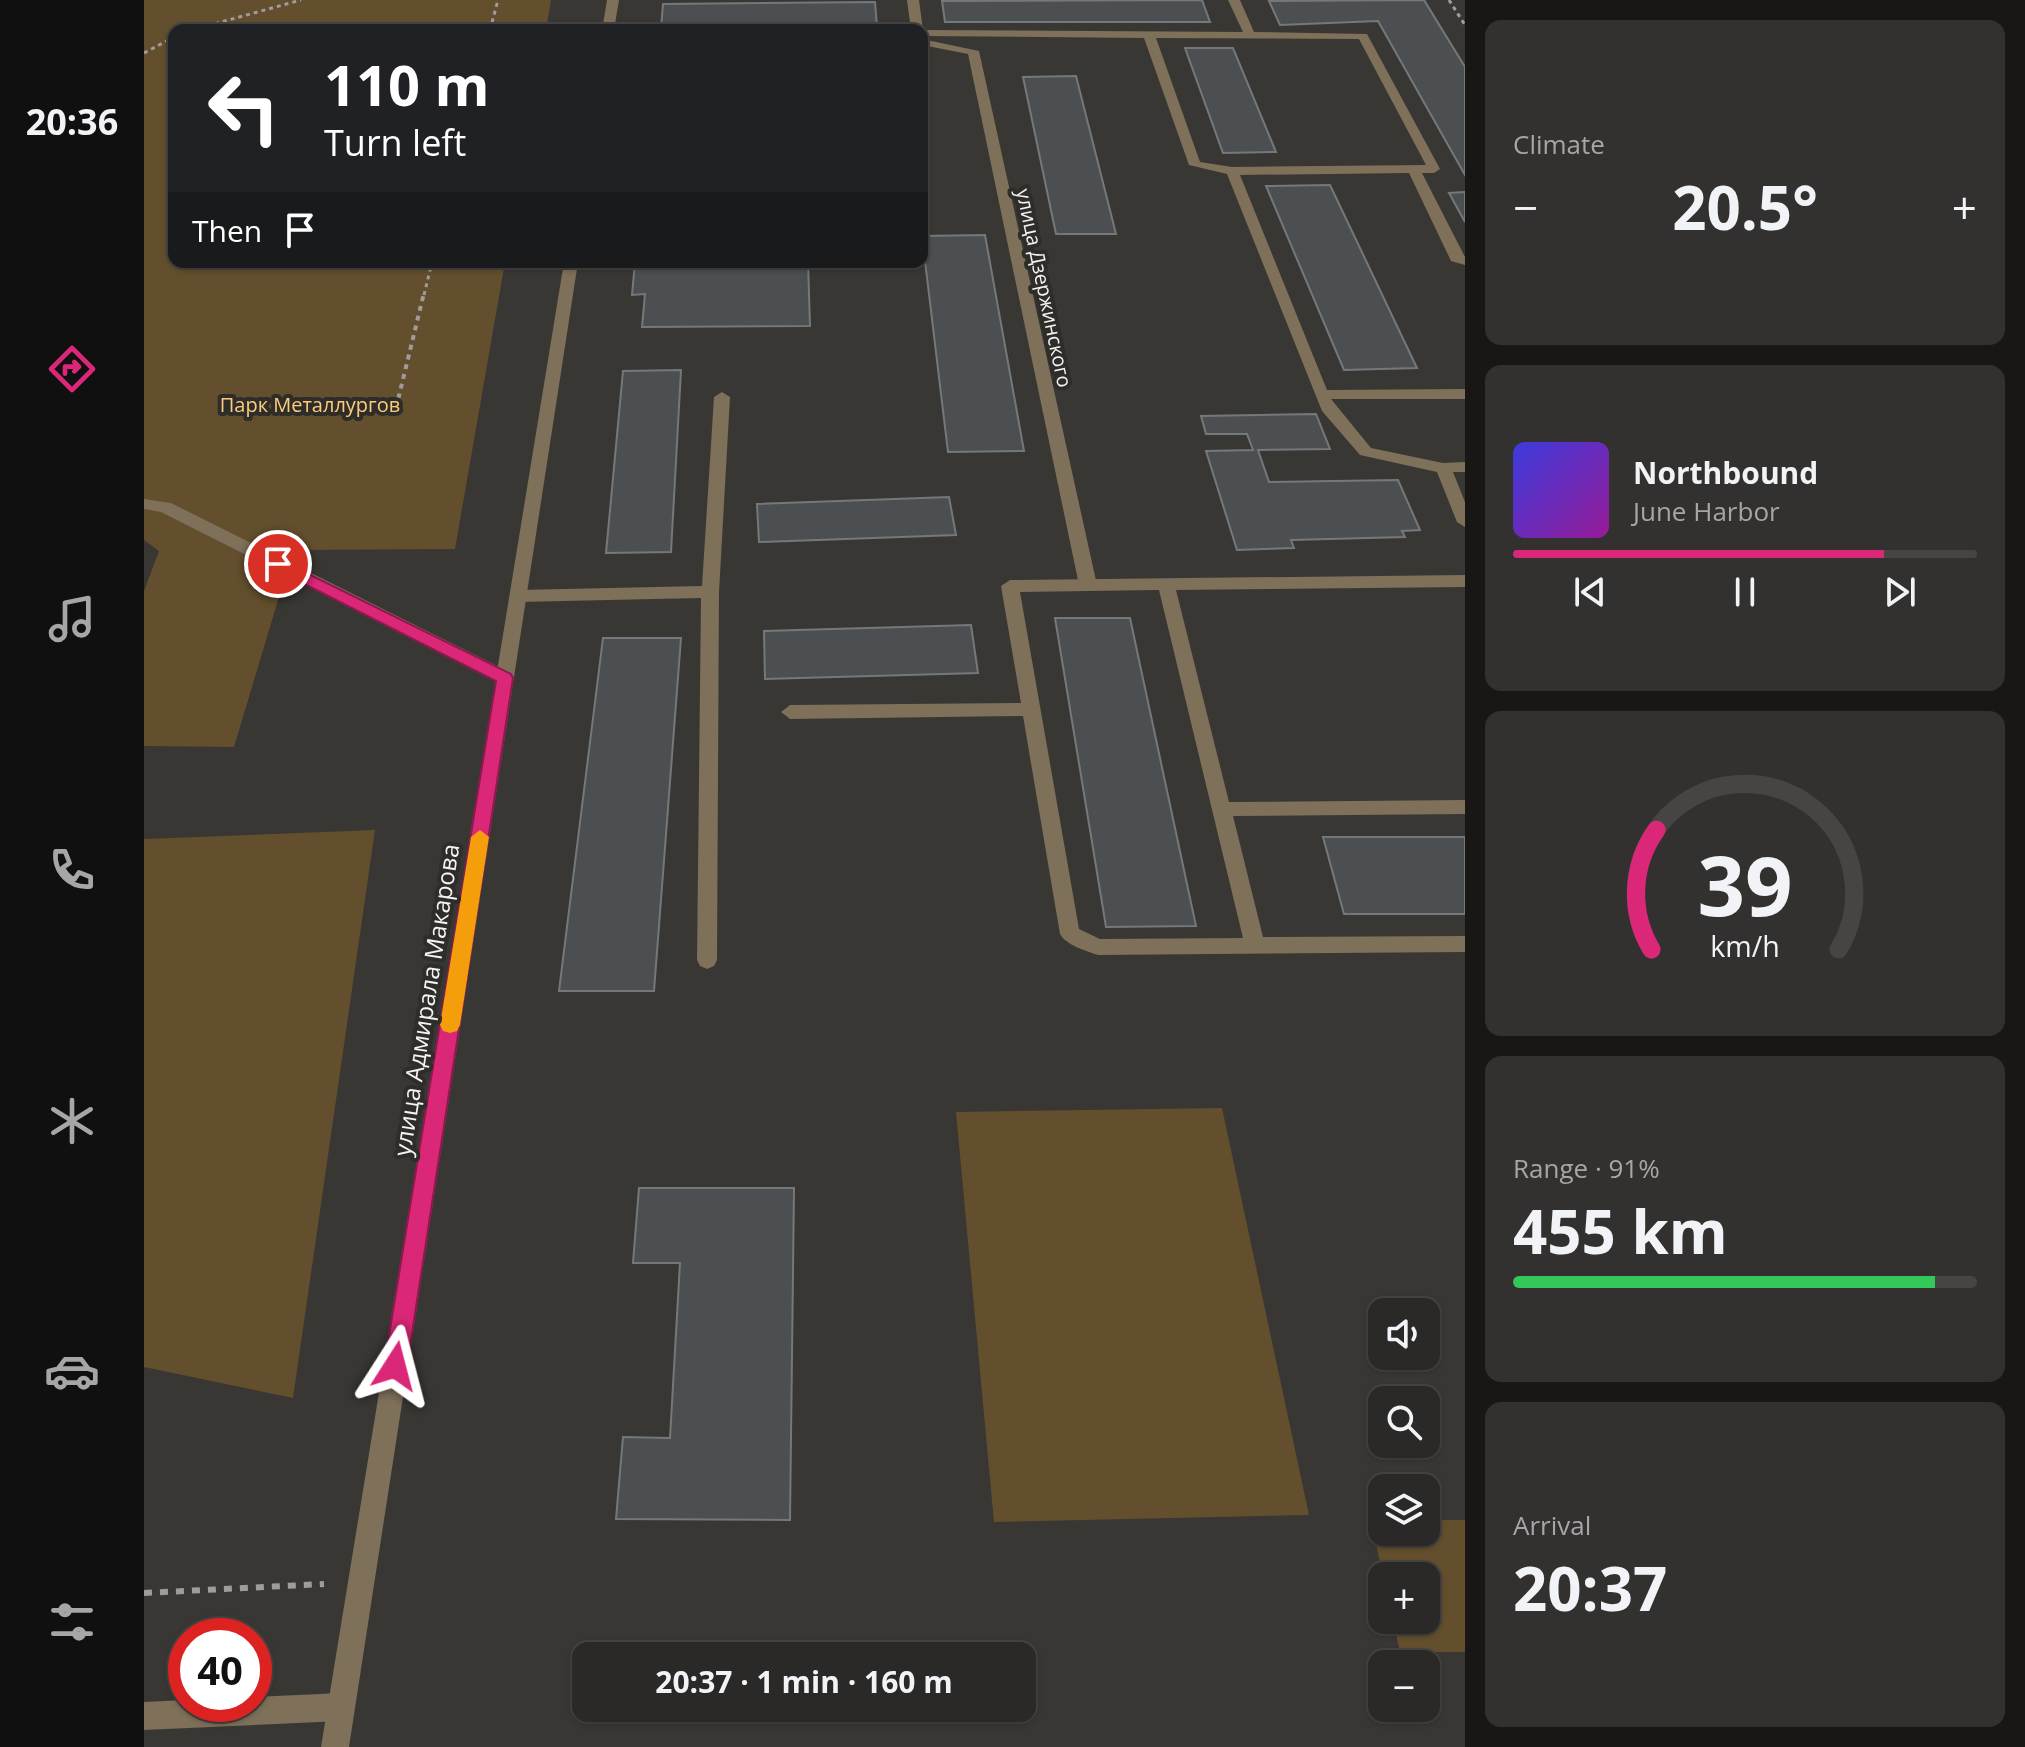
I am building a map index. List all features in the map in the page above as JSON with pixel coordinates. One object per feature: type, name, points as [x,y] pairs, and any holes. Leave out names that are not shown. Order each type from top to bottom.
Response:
[{"type":"street","points":[[609,24],[613,0]]},
{"type":"street","points":[[913,0],[918,24]]},
{"type":"street","points":[[1234,0],[1250,35]]},
{"type":"street","points":[[928,32],[1363,36],[1434,169],[1232,171],[1195,165],[1149,35]]},
{"type":"street","name":"улица Дзержинского","points":[[928,43],[973,51],[1088,585]]},
{"type":"street","points":[[1414,169],[1458,261],[1465,261]]},
{"type":"street","points":[[1232,171],[1327,408],[1366,452],[1443,468],[1465,467]]},
{"type":"street","name":"улица Адмирала Макарова","points":[[335,1747],[570,268]]},
{"type":"street","points":[[1322,395],[1465,394]]},
{"type":"street","points":[[707,960],[710,592],[722,397]]},
{"type":"street","points":[[1443,468],[1465,522]]},
{"type":"street","points":[[144,504],[165,507],[505,678]]},
{"type":"street","points":[[1465,581],[1010,586],[1070,934],[1098,947],[1465,944]]},
{"type":"street","points":[[1166,584],[1255,946]]},
{"type":"street","points":[[518,596],[710,592]]},
{"type":"street","points":[[790,712],[1032,709]]},
{"type":"street","points":[[1221,809],[1465,807]]},
{"type":"street","points":[[144,1716],[341,1707]]},
{"type":"path","points":[[214,24],[301,0]]},
{"type":"path","points":[[492,24],[498,0]]},
{"type":"path","points":[[1449,0],[1465,25]]},
{"type":"path","points":[[144,53],[168,40]]},
{"type":"path","points":[[396,408],[431,268]]},
{"type":"path","points":[[144,1593],[361,1582]]},
{"type":"green space","name":"Парк Металлургов","points":[[144,0],[551,0],[547,24],[168,24],[168,268],[504,268],[455,549],[293,550],[234,747],[144,746],[144,591],[159,551],[144,540]]},
{"type":"green space","points":[[375,830],[293,1398],[144,1367],[144,839]]},
{"type":"green space","points":[[1222,1108],[1309,1515],[994,1522],[956,1112]]},
{"type":"green space","points":[[1440,1520],[1465,1520],[1465,1652],[1400,1650],[1396,1634],[1440,1634],[1440,1562],[1380,1562],[1377,1546],[1440,1546]]},
{"type":"building","points":[[1202,0],[1210,22],[945,22],[942,1]]},
{"type":"building","points":[[1424,0],[1465,67],[1465,175],[1378,21],[1280,25],[1269,1]]},
{"type":"building","points":[[875,2],[877,24],[661,24],[663,4]]},
{"type":"building","points":[[1185,48],[1233,48],[1276,152],[1223,153]]},
{"type":"building","points":[[1076,76],[1116,234],[1056,234],[1023,77]]},
{"type":"building","points":[[1330,185],[1417,368],[1344,370],[1266,186]]},
{"type":"building","points":[[1465,192],[1465,222],[1449,193]]},
{"type":"building","points":[[985,235],[1024,451],[948,452],[926,268],[928,236]]},
{"type":"building","points":[[634,268],[808,268],[810,326],[642,327],[645,294],[632,295]]},
{"type":"building","points":[[681,370],[671,552],[606,553],[623,371]]},
{"type":"building","points":[[1316,414],[1330,449],[1258,450],[1269,482],[1398,480],[1420,530],[1402,531],[1405,537],[1291,540],[1294,548],[1237,550],[1206,451],[1253,450],[1247,434],[1206,434],[1201,416]]},
{"type":"building","points":[[949,497],[956,535],[759,542],[757,504]]},
{"type":"building","points":[[1055,618],[1130,618],[1196,926],[1106,927]]},
{"type":"building","points":[[971,625],[978,673],[765,679],[764,631]]},
{"type":"building","points":[[603,638],[681,638],[654,991],[559,991]]},
{"type":"building","points":[[1323,837],[1465,837],[1465,914],[1344,914]]},
{"type":"building","points":[[639,1188],[794,1188],[790,1520],[616,1519],[623,1437],[670,1438],[680,1263],[633,1263]]},
{"type":"slow traffic","points":[[450,1025],[480,837]]},
{"type":"route","points":[[278,564],[505,678],[395,1366]]}]
